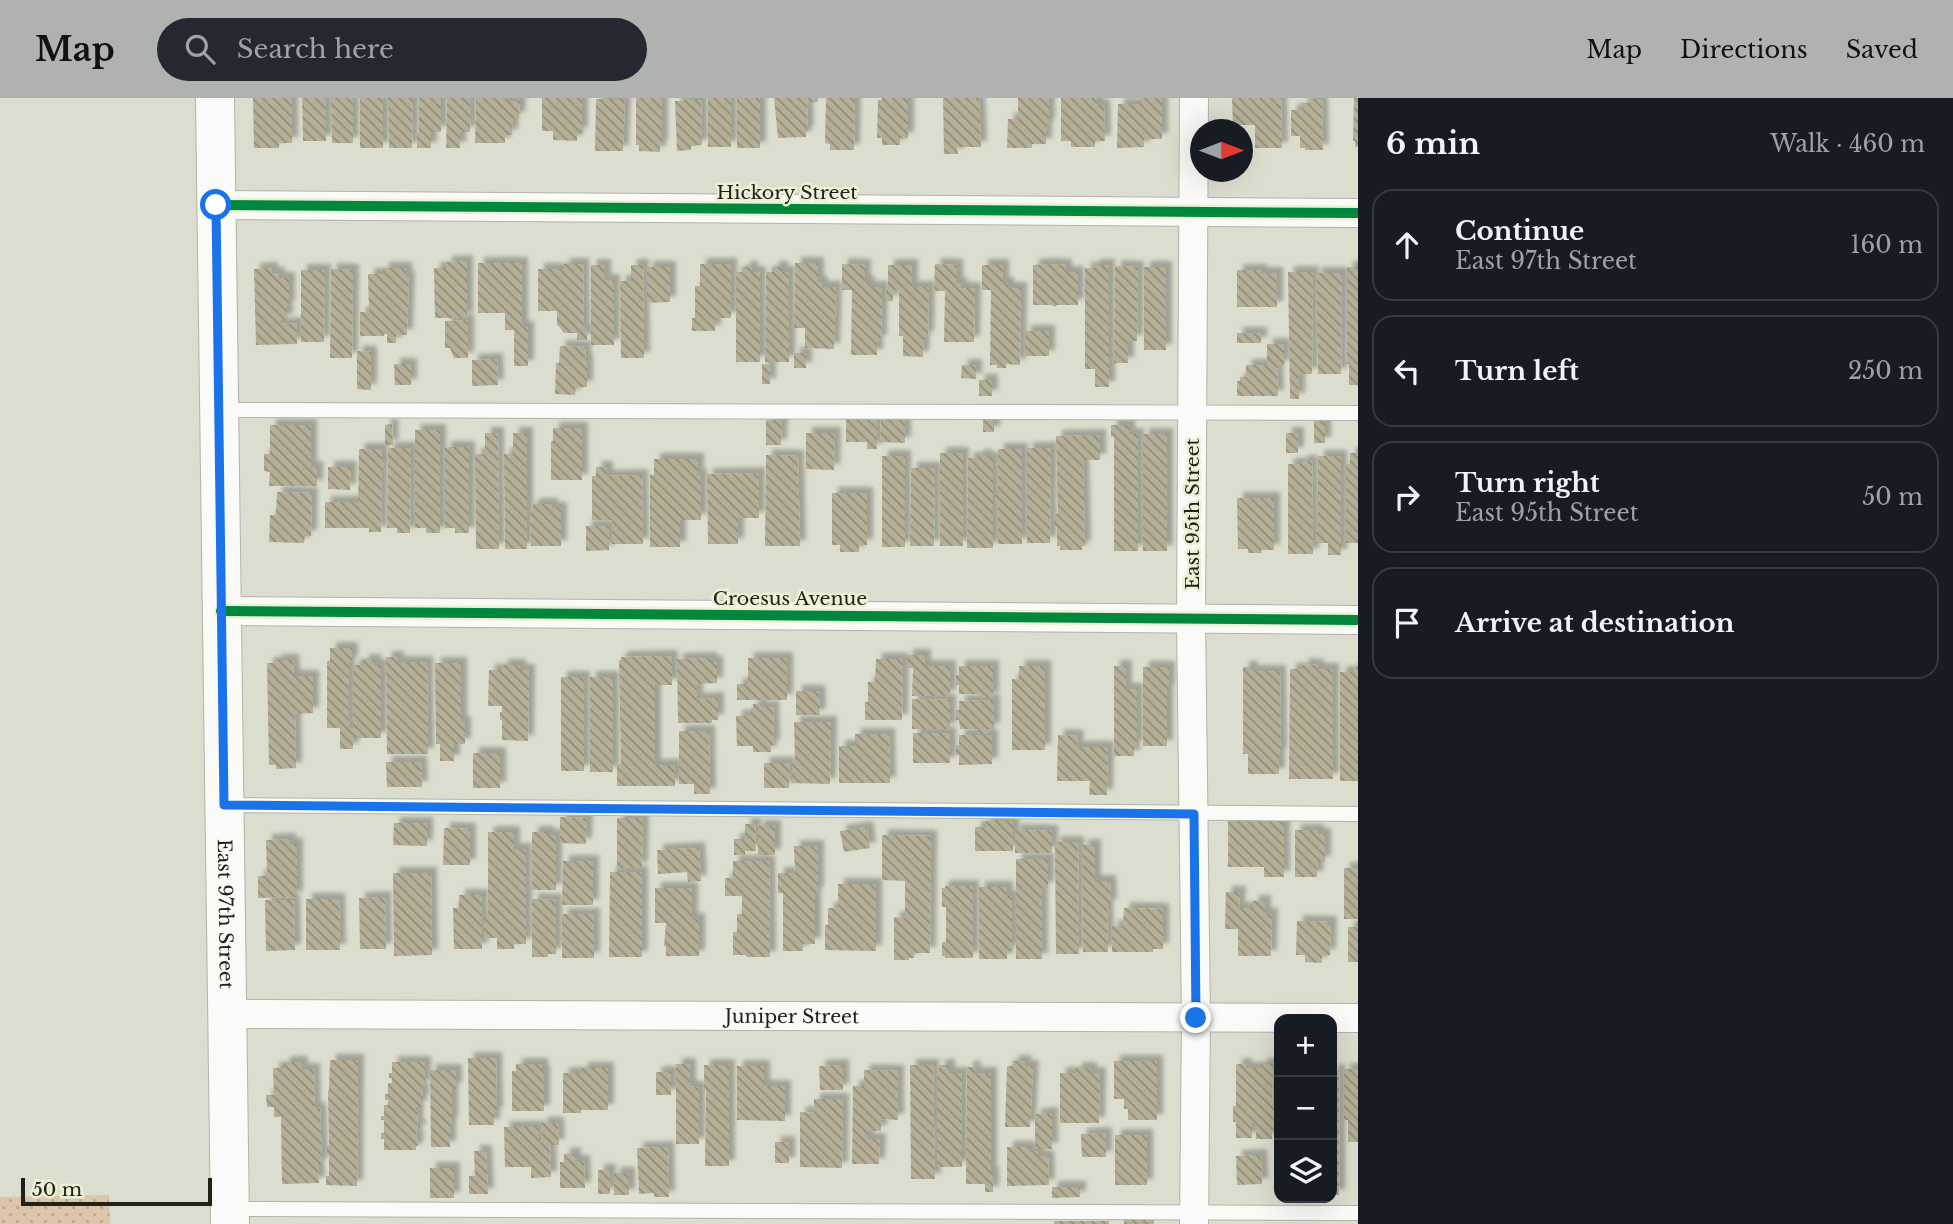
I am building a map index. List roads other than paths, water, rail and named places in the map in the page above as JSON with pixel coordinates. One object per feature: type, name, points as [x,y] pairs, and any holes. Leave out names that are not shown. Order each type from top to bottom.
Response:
[{"type":"street","name":"East 97th Street","points":[[215,98],[230,1217]]},
{"type":"street","name":"East 95th Street","points":[[1194,98],[1191,619],[1196,1018],[1194,1218]]},
{"type":"street","name":"Hickory Street","points":[[216,205],[1358,214]]},
{"type":"street","name":"Croesus Avenue","points":[[221,611],[1358,620]]},
{"type":"street","name":"Juniper Street","points":[[227,1014],[1358,1018]]},
{"type":"lane","points":[[219,410],[1358,413]]},
{"type":"lane","points":[[224,805],[1358,814]]},
{"type":"lane","points":[[230,1217],[1194,1218],[1358,1213]]}]
